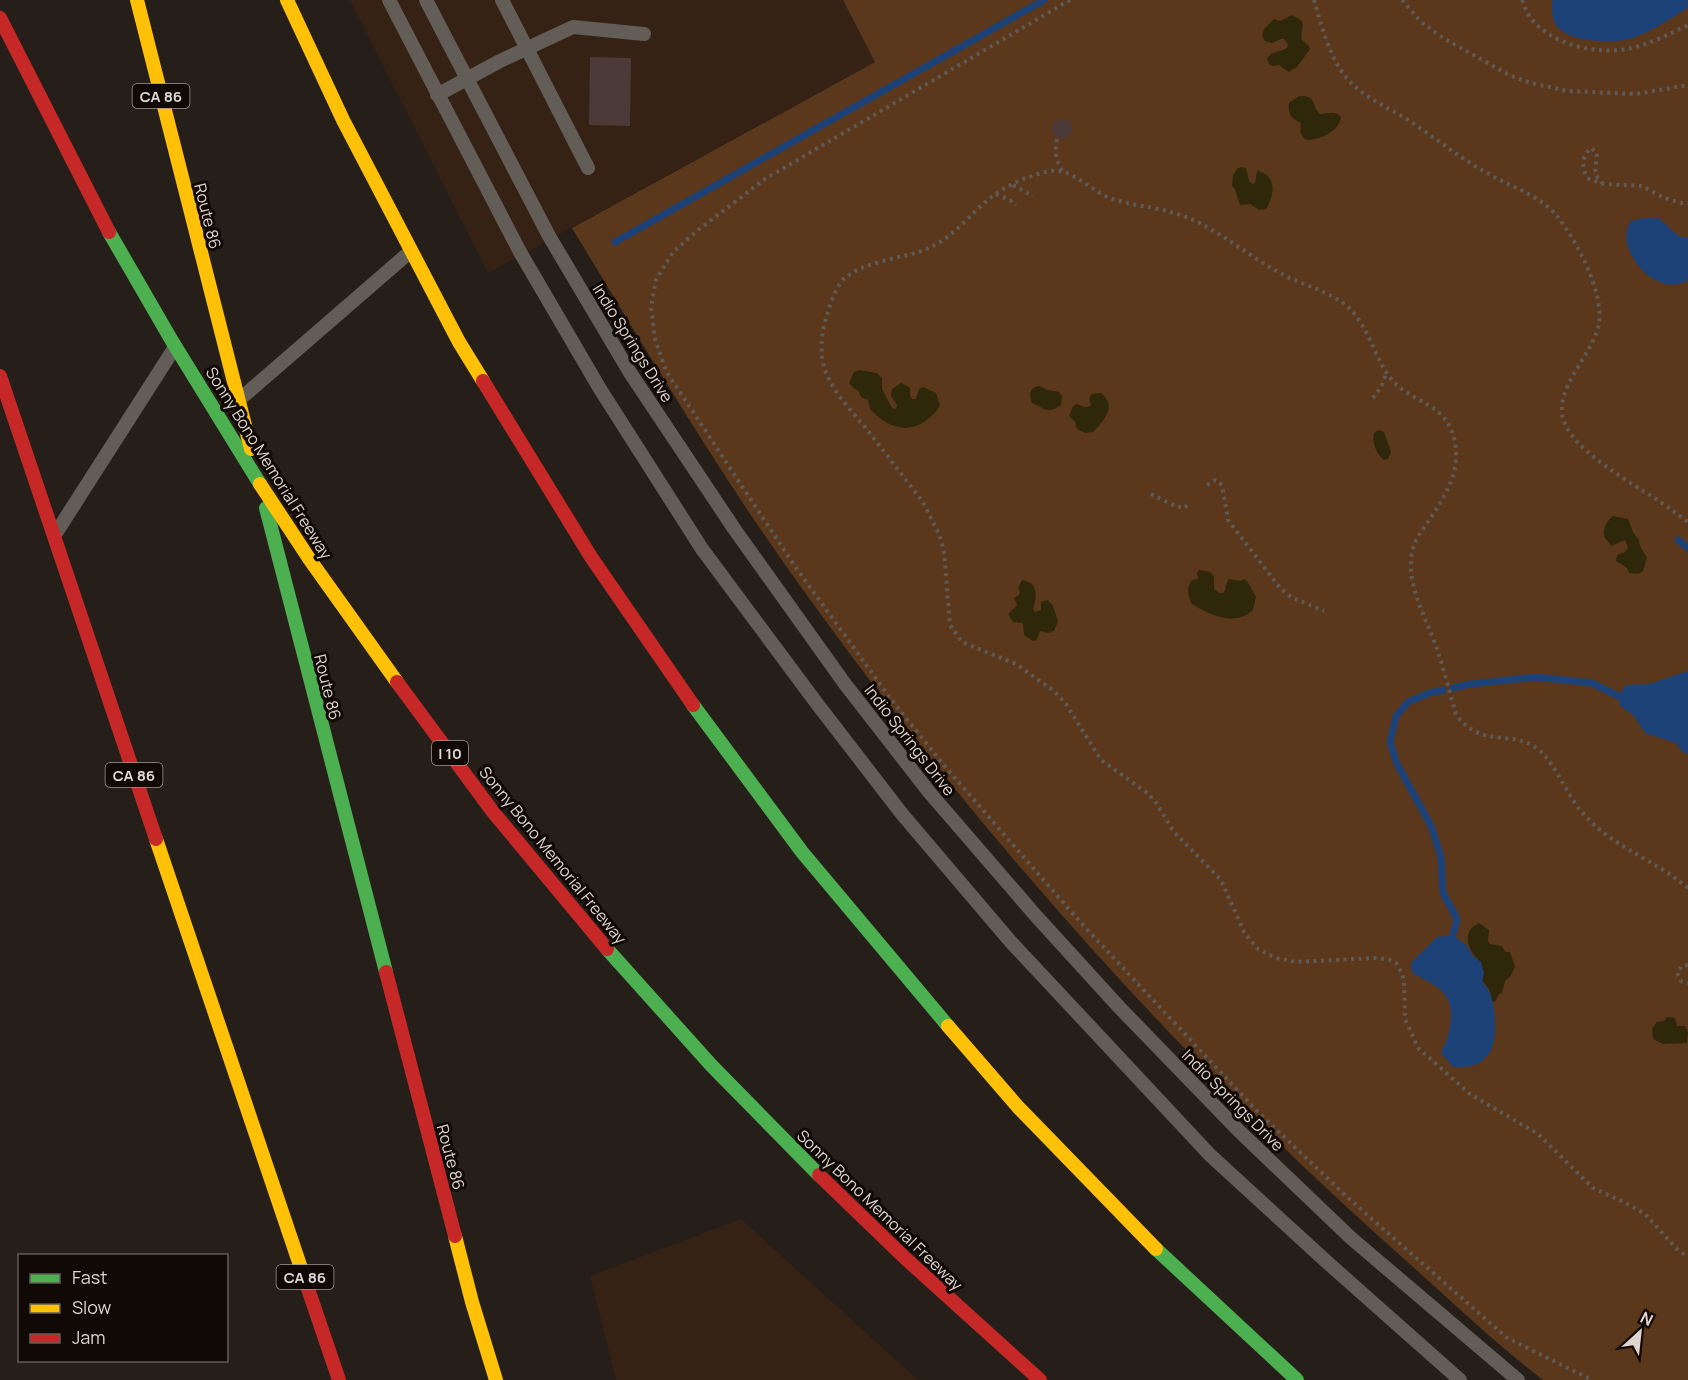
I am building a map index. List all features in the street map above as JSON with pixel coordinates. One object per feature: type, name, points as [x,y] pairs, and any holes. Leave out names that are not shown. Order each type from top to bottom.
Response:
[{"type":"highway","name":"Route 86","points":[[137,0],[331,765],[472,1302],[495,1380]]},
{"type":"highway","points":[[287,0],[343,120],[459,342],[591,557],[716,738],[802,852],[893,963],[1018,1107],[1155,1248],[1297,1380]]},
{"type":"highway","name":"Sonny Bono Memorial Freeway","points":[[0,18],[130,270],[175,346],[302,548],[425,721],[530,858],[621,965],[717,1070],[845,1203],[967,1317],[1040,1380]]},
{"type":"highway","name":"CA 86","points":[[0,376],[339,1380]]},
{"type":"lane","points":[[389,0],[436,95],[520,252],[600,389],[696,539],[811,696],[902,814],[1010,941],[1210,1155],[1460,1380]]},
{"type":"lane","name":"Indio Springs Drive","points":[[426,0],[549,236],[629,371],[735,530],[846,684],[929,792],[1036,916],[1119,1007],[1239,1131],[1351,1238],[1518,1380]]},
{"type":"lane","points":[[501,0],[588,168]]},
{"type":"lane","points":[[436,95],[573,27],[644,34]]},
{"type":"lane","points":[[219,417],[411,251]]},
{"type":"lane","points":[[54,537],[175,346]]},
{"type":"path","points":[[1070,0],[765,179],[698,230],[673,252],[656,280],[651,307],[658,350],[666,370],[788,556],[847,640],[942,763],[1081,923],[1257,1111],[1347,1197],[1507,1338],[1592,1380]]},
{"type":"path","points":[[1314,0],[1334,55],[1342,71],[1357,89],[1416,126],[1469,164],[1542,202],[1556,215],[1570,236],[1590,276],[1600,308],[1599,324],[1594,339],[1569,383],[1563,401],[1564,422],[1572,435],[1592,455],[1688,522]]},
{"type":"path","points":[[1402,0],[1421,22],[1443,38],[1511,76],[1531,83],[1568,91],[1636,94],[1688,85]]},
{"type":"path","points":[[1522,0],[1529,16],[1549,35],[1560,41],[1589,49],[1629,49],[1688,25]]},
{"type":"path","points":[[1057,139],[1054,150],[1057,163],[1063,171],[1108,197],[1171,211],[1202,224],[1281,274],[1334,298],[1349,308],[1359,320],[1395,383],[1442,415],[1454,437],[1457,455],[1456,468],[1453,480],[1412,548],[1410,562],[1412,584],[1437,650],[1456,716],[1462,723],[1479,734],[1526,742],[1544,753],[1571,799],[1599,830],[1688,888]]},
{"type":"path","points":[[1603,184],[1595,174],[1597,153],[1591,148],[1585,154],[1582,167],[1587,178],[1603,184],[1642,186],[1662,197],[1688,204]]},
{"type":"path","points":[[1063,171],[1051,171],[1012,184],[995,194],[959,229],[931,248],[868,266],[844,279],[830,303],[821,336],[824,366],[836,391],[923,502],[935,526],[944,551],[950,625],[955,634],[962,642],[976,649],[1016,664],[1032,674],[1060,698],[1074,715],[1083,734],[1101,760],[1146,792],[1155,801],[1174,832],[1221,880],[1245,934],[1258,949],[1276,958],[1296,962],[1374,958],[1396,963],[1402,973],[1404,983],[1405,1019],[1418,1048],[1470,1094],[1538,1134],[1593,1188],[1645,1214],[1677,1249],[1688,1257]]},
{"type":"path","points":[[1012,184],[1033,196]]},
{"type":"path","points":[[995,194],[1016,205]]},
{"type":"path","points":[[1373,398],[1381,387],[1387,371]]},
{"type":"path","points":[[1207,485],[1215,480],[1222,485],[1228,520],[1280,588],[1291,597],[1324,611]]},
{"type":"path","points":[[1151,494],[1181,508],[1188,504]]},
{"type":"path","points":[[1688,965],[1682,966],[1677,973],[1682,981],[1688,983]]},
{"type":"shaded area","points":[[350,0],[843,0],[876,61],[488,273]]},
{"type":"shaded area","points":[[843,0],[1688,0],[1688,1380],[1543,1380],[1486,1333],[1394,1250],[1225,1090],[1067,921],[918,742],[847,650],[779,556],[725,476],[647,352],[572,228],[875,62]]},
{"type":"shaded area","points":[[741,1219],[918,1380],[616,1380],[590,1276]]},
{"type":"sand","points":[[1292,15],[1302,21],[1302,40],[1310,49],[1297,67],[1289,72],[1279,65],[1269,64],[1267,59],[1273,53],[1287,48],[1288,44],[1284,39],[1272,43],[1265,41],[1262,36],[1264,29],[1274,19],[1280,21]]},
{"type":"sand","points":[[1299,96],[1309,97],[1320,114],[1333,113],[1341,117],[1337,127],[1322,137],[1306,140],[1301,134],[1301,123],[1293,117],[1289,110],[1289,103]]},
{"type":"sand","points":[[1241,167],[1246,168],[1252,184],[1255,183],[1257,171],[1268,176],[1271,181],[1271,198],[1266,209],[1259,210],[1250,204],[1240,205],[1232,186],[1233,175]]},
{"type":"sand","points":[[859,370],[877,373],[882,378],[882,389],[892,408],[896,409],[897,405],[891,396],[892,389],[901,383],[910,388],[912,399],[916,399],[919,389],[923,387],[936,393],[940,405],[931,416],[917,426],[902,428],[888,424],[870,409],[868,400],[861,397],[858,390],[849,383],[854,372]]},
{"type":"sand","points":[[1039,386],[1059,392],[1062,396],[1061,405],[1049,410],[1032,403],[1031,392],[1033,388]]},
{"type":"sand","points":[[1101,393],[1106,398],[1109,409],[1104,419],[1093,432],[1085,433],[1077,429],[1075,422],[1069,416],[1073,406],[1077,404],[1084,407],[1089,406],[1091,405],[1089,398],[1092,394]]},
{"type":"sand","points":[[1379,430],[1384,432],[1391,452],[1388,459],[1384,460],[1374,444],[1374,433]]},
{"type":"sand","points":[[1613,516],[1628,519],[1647,558],[1643,571],[1638,574],[1629,573],[1627,568],[1616,561],[1617,555],[1625,552],[1628,547],[1625,540],[1611,546],[1605,538],[1606,526]]},
{"type":"sand","points":[[1199,570],[1210,572],[1214,576],[1214,589],[1219,593],[1223,593],[1229,579],[1247,581],[1256,597],[1253,610],[1238,618],[1223,618],[1192,604],[1188,589],[1192,580],[1198,579]]},
{"type":"sand","points":[[1022,580],[1034,587],[1036,595],[1033,609],[1035,612],[1041,610],[1041,602],[1048,600],[1053,606],[1058,621],[1054,631],[1049,633],[1040,631],[1037,640],[1033,641],[1024,635],[1023,623],[1013,622],[1008,614],[1017,605],[1014,598],[1019,595],[1018,589]]},
{"type":"sand","points":[[1479,923],[1489,930],[1490,944],[1502,946],[1505,952],[1510,952],[1515,967],[1495,1002],[1492,1001],[1489,989],[1482,981],[1481,962],[1476,958],[1468,942],[1469,931]]},
{"type":"sand","points":[[1667,1017],[1675,1018],[1677,1026],[1685,1026],[1688,1033],[1687,1043],[1663,1044],[1653,1039],[1652,1029],[1657,1022],[1664,1021]]},
{"type":"water","points":[[1552,0],[1688,0],[1688,8],[1629,39],[1600,41],[1578,38],[1560,29],[1553,17]]},
{"type":"water","points":[[1658,218],[1675,233],[1688,238],[1688,280],[1676,285],[1664,284],[1641,269],[1633,258],[1627,245],[1627,232],[1631,221]]},
{"type":"water","points":[[1688,671],[1688,754],[1682,752],[1676,743],[1645,733],[1633,715],[1620,706],[1618,696],[1626,685],[1649,684]]},
{"type":"water","points":[[1453,935],[1481,962],[1484,973],[1482,981],[1490,994],[1495,1014],[1494,1041],[1487,1056],[1481,1062],[1464,1067],[1453,1067],[1441,1053],[1451,1022],[1449,1002],[1440,989],[1412,973],[1411,963],[1437,937]]},
{"type":"building","points":[[590,57],[631,58],[630,126],[589,125]]},
{"type":"building","points":[[1058,119],[1066,119],[1072,125],[1072,133],[1066,139],[1058,139],[1052,133],[1052,125]]},
{"type":"waterway","points":[[615,242],[1044,0]]},
{"type":"waterway","points":[[1678,540],[1688,548]]},
{"type":"waterway","points":[[1453,688],[1536,677],[1592,683],[1618,696]]},
{"type":"waterway","points":[[1443,690],[1408,702],[1396,716],[1390,742],[1397,764],[1431,826],[1441,857],[1443,893],[1457,919],[1453,935]]},
{"type":"traffic: fast","points":[[109,232],[172,341],[260,484]]},
{"type":"traffic: fast","points":[[266,508],[386,972]]},
{"type":"traffic: fast","points":[[693,705],[802,852],[948,1026]]},
{"type":"traffic: fast","points":[[607,949],[711,1065],[819,1175]]},
{"type":"traffic: fast","points":[[1156,1249],[1297,1380]]},
{"type":"traffic: slow","points":[[137,0],[251,449]]},
{"type":"traffic: slow","points":[[287,0],[343,120],[459,342],[483,381]]},
{"type":"traffic: slow","points":[[260,484],[310,560],[397,682]]},
{"type":"traffic: slow","points":[[156,839],[304,1277]]},
{"type":"traffic: slow","points":[[948,1026],[1018,1107],[1156,1249]]},
{"type":"traffic: slow","points":[[455,1236],[496,1380]]},
{"type":"traffic: jam","points":[[0,18],[109,232]]},
{"type":"traffic: jam","points":[[0,376],[156,839]]},
{"type":"traffic: jam","points":[[483,381],[591,557],[693,705]]},
{"type":"traffic: jam","points":[[397,682],[493,812],[607,949]]},
{"type":"traffic: jam","points":[[386,972],[455,1236]]},
{"type":"traffic: jam","points":[[819,1175],[905,1258],[1040,1380]]},
{"type":"traffic: jam","points":[[304,1277],[339,1380]]}]
